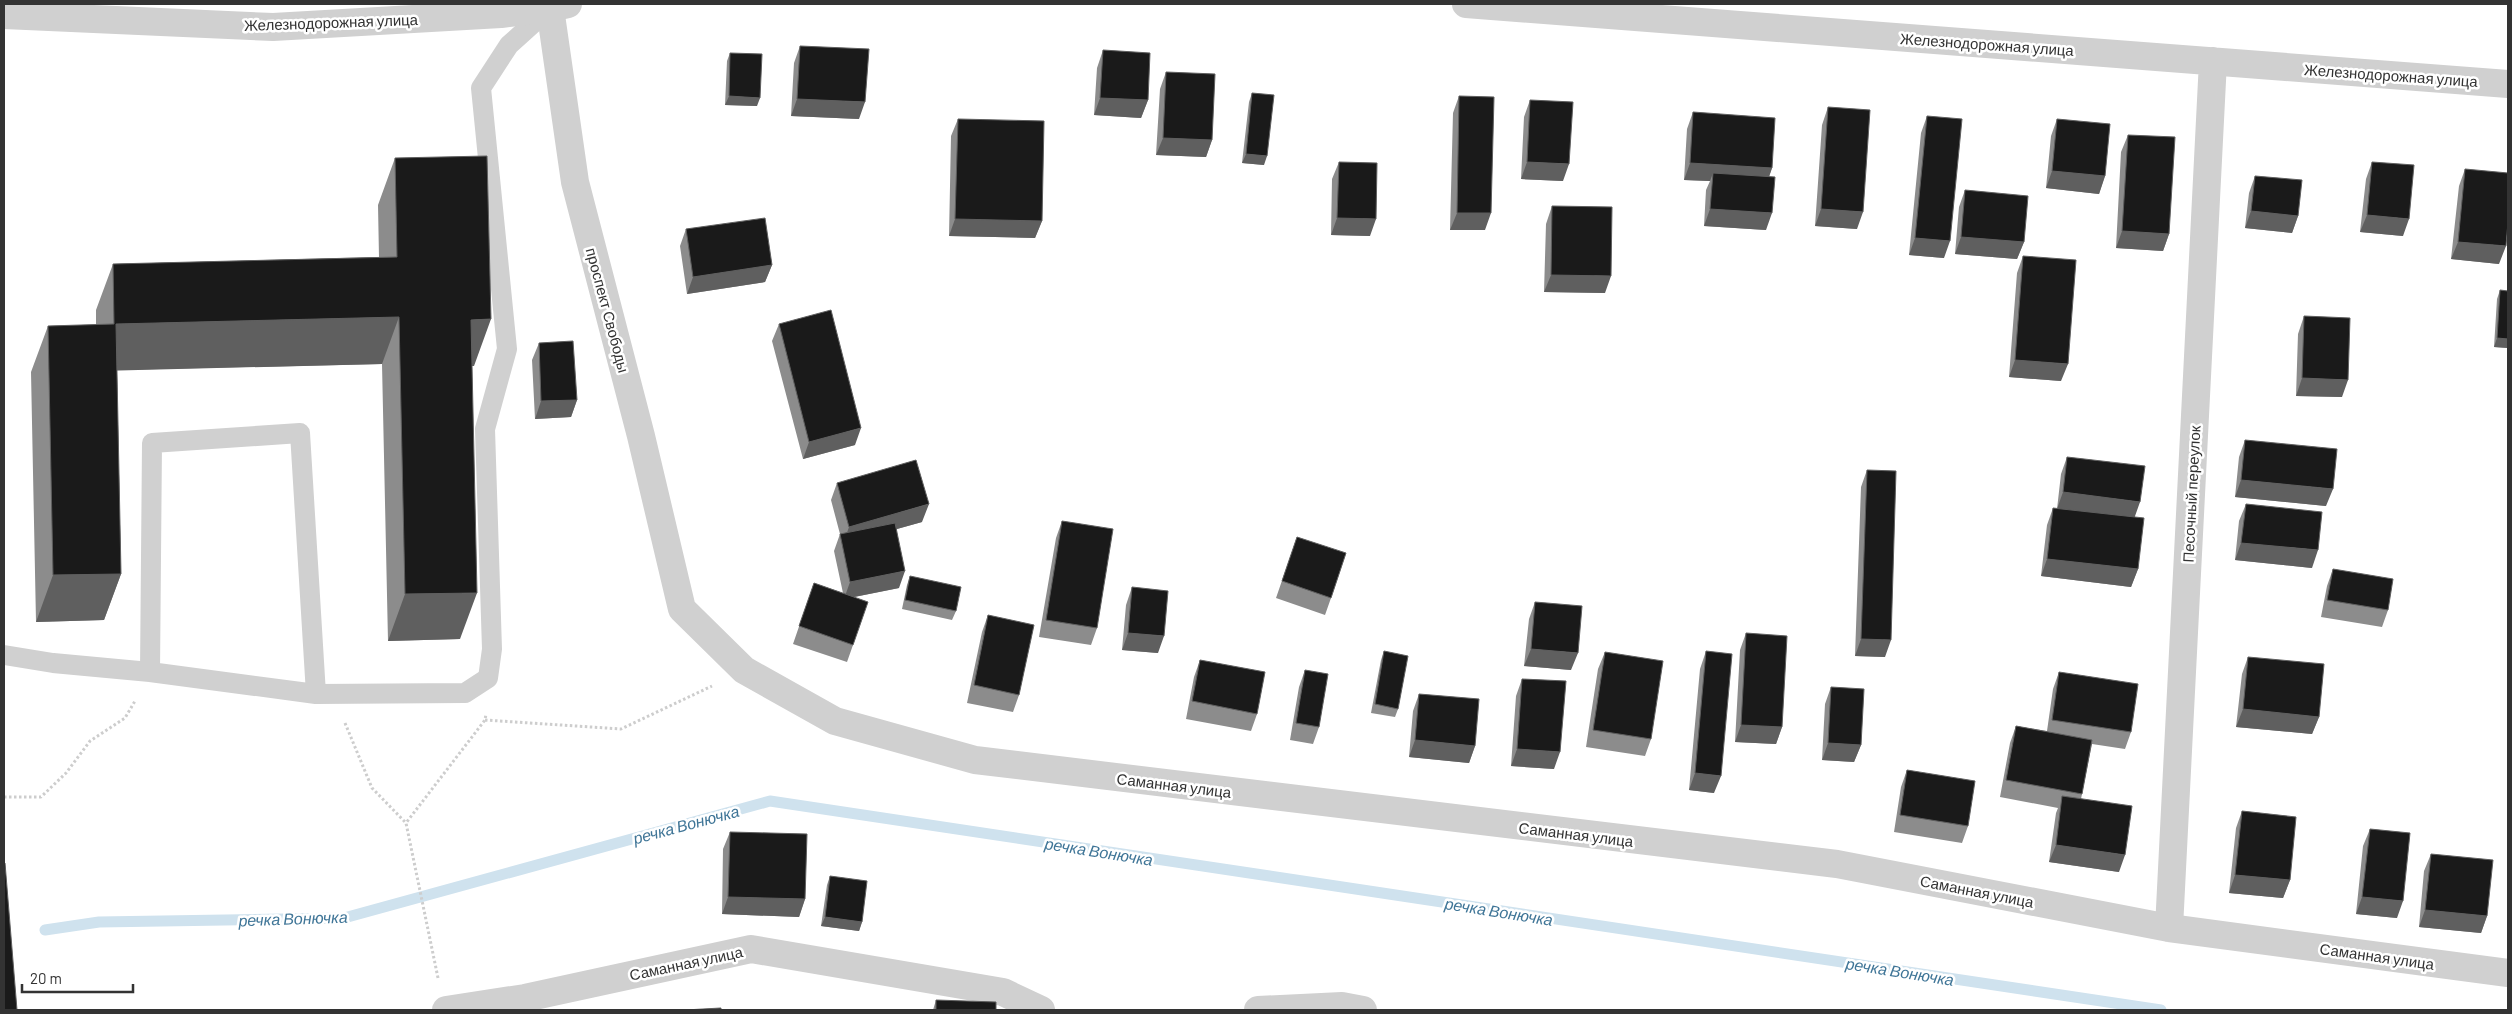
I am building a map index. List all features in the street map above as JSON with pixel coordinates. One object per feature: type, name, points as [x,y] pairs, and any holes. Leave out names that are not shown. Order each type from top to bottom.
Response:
[{"type":"street","name":"Железнодорожная улица","points":[[1466,4],[2508,84]]},
{"type":"street","name":"Железнодорожная улица","points":[[4,15],[273,27],[559,6]]},
{"type":"street","name":"проспект Свободы","points":[[559,6],[575,182],[641,436],[682,608]]},
{"type":"street","name":"Песочный переулок","points":[[2169,928],[2213,61]]},
{"type":"street","name":"Саманная улица","points":[[682,608],[744,670],[835,722],[976,760],[1837,864],[2169,928],[2508,974]]},
{"type":"street","name":"Саманная улица","points":[[446,1010],[525,998],[751,949],[1002,992],[1041,1010]]},
{"type":"street","points":[[1258,1010],[1342,1006],[1363,1010]]},
{"type":"lane","points":[[4,655],[53,663],[150,672],[325,694],[465,693],[488,678],[492,649],[485,429],[507,349],[481,88],[509,45],[559,6]]},
{"type":"lane","points":[[150,672],[152,443],[300,433],[325,694]]},
{"type":"path","points":[[485,720],[621,729],[744,670]]},
{"type":"path","points":[[4,797],[41,797],[66,773],[90,741],[125,718],[150,672]]},
{"type":"path","points":[[406,823],[485,720],[488,678]]},
{"type":"path","points":[[325,694],[372,788],[406,823],[439,982]]},
{"type":"building","points":[[800,46],[869,49],[865,102],[797,99]]},
{"type":"building","points":[[1103,50],[1150,53],[1148,100],[1100,98]]},
{"type":"building","points":[[730,53],[762,54],[760,98],[729,96]]},
{"type":"building","points":[[1166,72],[1215,74],[1212,140],[1163,138]]},
{"type":"building","points":[[1252,93],[1274,95],[1267,156],[1246,154]]},
{"type":"building","points":[[1459,96],[1494,97],[1491,213],[1457,213]]},
{"type":"building","points":[[1530,100],[1573,102],[1569,164],[1527,162]]},
{"type":"building","points":[[1828,107],[1870,110],[1863,212],[1821,209]]},
{"type":"building","points":[[1693,112],[1775,118],[1772,168],[1690,163]]},
{"type":"building","points":[[1927,116],[1962,119],[1950,241],[1915,238]]},
{"type":"building","points":[[958,119],[1044,121],[1042,221],[955,219]]},
{"type":"building","points":[[2057,119],[2110,124],[2105,176],[2052,171]]},
{"type":"building","points":[[2128,135],[2175,137],[2169,234],[2122,231]]},
{"type":"building","points":[[487,156],[491,319],[471,320],[477,593],[405,594],[399,317],[116,324],[121,574],[53,575],[48,326],[114,324],[113,264],[397,257],[395,158]]},
{"type":"building","points":[[1339,162],[1377,163],[1376,219],[1337,218]]},
{"type":"building","points":[[2372,162],[2414,165],[2409,219],[2367,215]]},
{"type":"building","points":[[2465,169],[2508,173],[2506,246],[2458,242]]},
{"type":"building","points":[[1713,173],[1775,177],[1772,213],[1710,209]]},
{"type":"building","points":[[2255,176],[2302,180],[2298,216],[2251,211]]},
{"type":"building","points":[[1965,190],[2028,196],[2024,242],[1961,237]]},
{"type":"building","points":[[1552,206],[1612,207],[1611,276],[1551,275]]},
{"type":"building","points":[[765,218],[772,265],[693,277],[686,229]]},
{"type":"building","points":[[2023,256],[2076,260],[2068,364],[2015,360]]},
{"type":"building","points":[[2500,290],[2508,291],[2508,339],[2497,338]]},
{"type":"building","points":[[831,310],[861,428],[809,442],[779,324]]},
{"type":"building","points":[[2304,316],[2350,318],[2348,380],[2302,378]]},
{"type":"building","points":[[573,341],[577,400],[541,401],[539,343]]},
{"type":"building","points":[[2245,440],[2337,449],[2333,489],[2241,480]]},
{"type":"building","points":[[2067,457],[2145,466],[2140,502],[2063,492]]},
{"type":"building","points":[[916,460],[929,504],[849,527],[837,483]]},
{"type":"building","points":[[1867,470],[1896,471],[1891,640],[1861,639]]},
{"type":"building","points":[[2246,504],[2322,512],[2318,550],[2241,543]]},
{"type":"building","points":[[2053,508],[2144,518],[2138,569],[2047,559]]},
{"type":"building","points":[[1062,521],[1113,529],[1097,628],[1046,620]]},
{"type":"building","points":[[895,523],[905,571],[850,582],[840,534]]},
{"type":"building","points":[[1297,537],[1346,553],[1331,598],[1282,581]]},
{"type":"building","points":[[2333,569],[2393,579],[2388,610],[2327,600]]},
{"type":"building","points":[[910,576],[961,587],[956,611],[905,600]]},
{"type":"building","points":[[814,583],[868,602],[853,645],[799,626]]},
{"type":"building","points":[[1132,587],[1168,591],[1164,636],[1128,633]]},
{"type":"building","points":[[1535,602],[1582,606],[1578,653],[1531,649]]},
{"type":"building","points":[[988,615],[1034,625],[1019,695],[974,685]]},
{"type":"building","points":[[1746,633],[1787,636],[1782,727],[1741,725]]},
{"type":"building","points":[[1384,651],[1408,656],[1398,709],[1375,704]]},
{"type":"building","points":[[1706,651],[1732,654],[1721,776],[1695,773]]},
{"type":"building","points":[[1605,652],[1663,661],[1651,739],[1593,730]]},
{"type":"building","points":[[2248,657],[2324,664],[2319,717],[2243,709]]},
{"type":"building","points":[[1200,660],[1265,672],[1257,714],[1192,701]]},
{"type":"building","points":[[1305,670],[1328,674],[1319,727],[1296,723]]},
{"type":"building","points":[[2059,672],[2138,684],[2131,732],[2052,720]]},
{"type":"building","points":[[1522,679],[1566,681],[1560,752],[1517,749]]},
{"type":"building","points":[[1831,687],[1864,689],[1861,745],[1828,743]]},
{"type":"building","points":[[1419,694],[1479,699],[1475,746],[1415,740]]},
{"type":"building","points":[[2016,726],[2092,740],[2082,794],[2006,780]]},
{"type":"building","points":[[1907,770],[1975,781],[1968,826],[1900,815]]},
{"type":"building","points":[[2062,796],[2132,806],[2125,855],[2056,845]]},
{"type":"building","points":[[2242,811],[2296,817],[2290,880],[2235,875]]},
{"type":"building","points":[[2370,829],[2410,833],[2403,901],[2362,897]]},
{"type":"building","points":[[730,832],[807,834],[805,899],[728,897]]},
{"type":"building","points":[[2431,854],[2493,860],[2487,916],[2425,910]]},
{"type":"building","points":[[5,863],[17,1010],[4,1010]]},
{"type":"building","points":[[830,876],[867,881],[862,922],[825,917]]},
{"type":"building","points":[[936,1000],[996,1002],[996,1010],[936,1010]]},
{"type":"building","points":[[721,1008],[721,1010],[685,1010]]},
{"type":"waterway","name":"речка Вонючка","points":[[45,930],[99,922],[344,918],[770,801],[2161,1010]]}]
